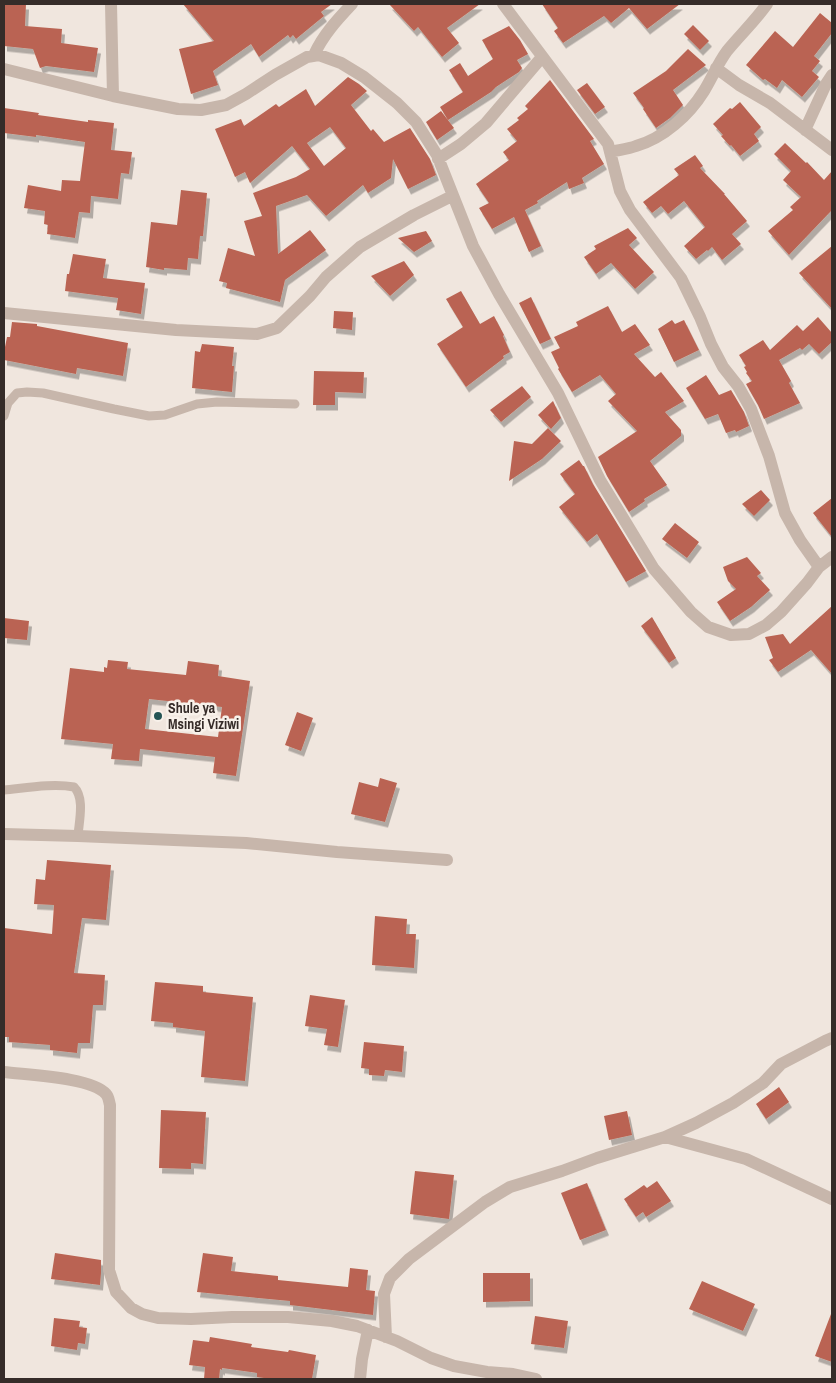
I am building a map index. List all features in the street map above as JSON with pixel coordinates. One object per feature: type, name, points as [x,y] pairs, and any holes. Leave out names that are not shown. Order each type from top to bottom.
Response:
[{"type":"street","points":[[111,4],[113,96]]},
{"type":"street","points":[[314,55],[330,27],[352,4]]},
{"type":"street","points":[[503,4],[608,144],[620,190],[630,210],[681,278],[700,317],[710,344],[751,409],[769,456],[785,513],[800,540],[819,567]]},
{"type":"street","points":[[610,152],[652,140],[671,128],[704,92],[727,51],[767,4]]},
{"type":"street","points":[[4,69],[113,96],[178,109],[201,110],[226,105],[298,61],[314,55],[324,56],[342,63],[397,103],[416,122],[438,159],[473,246],[499,294],[558,393],[600,480],[654,569],[691,612],[708,628],[731,635],[748,634],[766,625],[781,612],[819,567],[832,557]]},
{"type":"street","points":[[438,159],[462,144],[486,122],[542,57]]},
{"type":"street","points":[[716,68],[739,85],[770,103],[832,150]]},
{"type":"street","points":[[805,130],[832,75]]},
{"type":"street","points":[[4,314],[176,330],[257,334],[277,328],[310,296],[326,276],[360,247],[414,215],[452,196]]},
{"type":"street","points":[[4,834],[246,843],[447,860]]},
{"type":"street","points":[[386,1337],[384,1294],[390,1278],[409,1259],[485,1202],[510,1187],[665,1137],[696,1123],[733,1103],[763,1083],[781,1064],[832,1038]]},
{"type":"street","points":[[4,1072],[69,1079],[99,1088],[107,1095],[110,1105],[109,1270],[116,1292],[131,1308],[142,1314],[158,1318],[288,1317],[332,1321],[368,1330],[431,1358],[454,1366],[536,1379]]},
{"type":"street","points":[[665,1137],[746,1160],[832,1200]]},
{"type":"street","points":[[360,1379],[368,1330]]},
{"type":"lane","points":[[4,416],[8,403],[17,394],[27,392],[43,392],[149,416],[165,414],[197,404],[217,402],[295,404]]},
{"type":"lane","points":[[4,790],[44,786],[74,787],[80,802],[78,836]]},
{"type":"building","points":[[4,4],[26,4],[25,26],[62,29],[61,43],[98,48],[94,72],[46,66],[40,68],[33,49],[4,46]]},
{"type":"building","points":[[183,4],[332,4],[321,12],[324,16],[296,39],[293,35],[290,38],[288,35],[259,57],[251,44],[213,71],[218,85],[191,94],[179,49],[214,41]]},
{"type":"building","points":[[389,4],[480,4],[447,28],[459,43],[442,57],[418,27],[414,31]]},
{"type":"building","points":[[542,4],[680,4],[647,29],[629,8],[611,23],[604,16],[563,43],[554,31],[558,28]]},
{"type":"building","points":[[820,13],[832,23],[832,33],[814,56],[820,61],[812,71],[819,77],[802,97],[782,80],[777,88],[765,79],[763,80],[746,65],[775,31],[793,47]]},
{"type":"building","points":[[693,25],[709,41],[700,50],[684,34]]},
{"type":"building","points":[[509,26],[528,54],[517,60],[522,68],[491,92],[448,120],[440,107],[463,92],[449,70],[460,63],[468,76],[493,59],[482,40]]},
{"type":"building","points":[[688,49],[706,65],[673,90],[683,105],[656,128],[633,93],[666,71]]},
{"type":"building","points":[[348,77],[367,91],[351,105],[371,131],[373,129],[384,142],[410,128],[430,159],[436,175],[408,189],[393,159],[391,178],[368,193],[363,185],[326,216],[307,195],[276,206],[278,254],[310,230],[326,250],[285,280],[280,302],[226,288],[227,283],[219,281],[228,248],[255,256],[244,221],[262,216],[253,193],[296,177],[310,169],[292,146],[250,183],[245,172],[235,177],[215,129],[241,119],[244,126],[276,104],[279,107],[306,89],[315,106]],"holes":[[[330,127],[346,148],[324,166],[307,143]]]},
{"type":"building","points":[[550,80],[594,139],[590,141],[604,164],[582,178],[584,183],[569,189],[567,182],[525,210],[541,246],[529,252],[514,217],[492,229],[479,208],[489,203],[476,184],[509,160],[503,152],[517,141],[507,129],[519,120],[517,118],[528,109],[525,106]]},
{"type":"building","points":[[587,83],[605,107],[595,114],[577,90]]},
{"type":"building","points":[[740,102],[761,127],[754,134],[759,141],[740,156],[721,136],[723,135],[713,124],[730,108],[732,109]]},
{"type":"building","points":[[4,108],[88,122],[88,120],[114,123],[111,150],[132,152],[129,174],[121,173],[118,199],[91,196],[90,213],[79,212],[75,238],[47,234],[48,225],[44,224],[45,211],[24,208],[28,185],[61,191],[62,180],[80,181],[85,142],[36,135],[36,137],[4,133]]},
{"type":"building","points":[[441,111],[454,128],[437,140],[426,122]]},
{"type":"building","points":[[785,143],[824,180],[832,171],[832,210],[789,255],[768,231],[793,210],[790,207],[801,197],[783,180],[791,171],[774,154]]},
{"type":"building","points":[[695,155],[703,166],[700,168],[747,221],[732,234],[741,244],[722,260],[712,247],[696,259],[684,246],[705,227],[684,201],[668,214],[661,206],[652,213],[643,202],[679,175],[674,169]]},
{"type":"building","points":[[181,190],[207,193],[203,236],[200,236],[198,259],[188,258],[187,270],[164,268],[164,270],[146,267],[151,222],[177,225]]},
{"type":"building","points":[[628,228],[637,238],[629,245],[654,272],[635,289],[611,263],[596,274],[584,257],[596,249],[594,246]]},
{"type":"building","points":[[426,231],[432,241],[414,252],[398,238]]},
{"type":"building","points":[[832,246],[832,309],[799,273]]},
{"type":"building","points":[[73,254],[106,259],[103,278],[145,283],[141,314],[116,310],[118,298],[65,291],[67,274],[69,274]]},
{"type":"building","points":[[404,261],[414,275],[390,296],[371,276]]},
{"type":"building","points":[[461,291],[480,324],[494,316],[510,352],[466,387],[437,344],[463,327],[446,299]]},
{"type":"building","points":[[531,297],[551,339],[540,344],[519,303]]},
{"type":"building","points":[[608,306],[622,332],[635,324],[650,345],[634,354],[655,377],[661,372],[684,401],[665,412],[681,430],[681,436],[650,461],[667,485],[644,499],[645,501],[629,512],[598,457],[637,431],[608,401],[616,394],[600,375],[572,392],[558,369],[551,352],[560,348],[554,337],[578,326],[576,322]]},
{"type":"building","points":[[334,311],[353,312],[352,330],[333,328]]},
{"type":"building","points":[[818,317],[832,333],[832,342],[819,354],[809,344],[802,350],[800,348],[779,360],[791,381],[789,383],[800,403],[764,419],[746,384],[752,381],[746,373],[744,367],[746,366],[739,355],[763,340],[770,350],[797,325],[803,331]]},
{"type":"building","points":[[672,320],[675,324],[684,320],[699,350],[674,362],[658,329]]},
{"type":"building","points":[[12,322],[37,324],[37,326],[128,343],[123,376],[77,368],[76,374],[4,360],[7,337],[10,337]]},
{"type":"building","points":[[202,344],[234,347],[232,392],[192,388],[195,351],[200,352]]},
{"type":"building","points":[[314,371],[364,372],[363,393],[335,392],[335,405],[313,405]]},
{"type":"building","points":[[706,375],[719,395],[731,390],[744,412],[749,426],[736,432],[735,430],[726,433],[718,414],[705,419],[686,388]]},
{"type":"building","points":[[522,386],[531,397],[501,422],[490,410]]},
{"type":"building","points":[[553,401],[561,418],[551,429],[538,415]]},
{"type":"building","points":[[548,428],[561,441],[542,459],[509,481],[514,441],[532,444]]},
{"type":"building","points":[[579,460],[646,571],[626,582],[597,534],[587,542],[559,507],[575,494],[560,474]]},
{"type":"building","points":[[761,490],[770,500],[754,516],[742,504]]},
{"type":"building","points":[[832,498],[832,537],[813,513]]},
{"type":"building","points":[[675,523],[699,542],[687,558],[662,539]]},
{"type":"building","points":[[747,557],[761,573],[757,576],[770,590],[751,607],[730,621],[717,602],[736,589],[728,581],[723,567]]},
{"type":"building","points":[[832,606],[832,674],[811,650],[778,672],[769,660],[773,658],[765,637],[783,634],[790,644]]},
{"type":"building","points":[[652,617],[676,658],[669,663],[641,626]]},
{"type":"building","points":[[4,618],[29,621],[27,640],[4,638]]},
{"type":"building","points":[[108,660],[128,662],[127,669],[186,675],[188,661],[219,665],[218,676],[250,681],[236,776],[213,773],[215,757],[140,749],[139,761],[111,759],[113,744],[61,739],[70,668],[104,672],[104,667],[107,668]],"holes":[[[149,699],[222,707],[218,737],[145,729]]]},
{"type":"building","points":[[297,712],[313,718],[301,751],[285,745]]},
{"type":"building","points":[[380,778],[397,783],[385,822],[351,814],[359,782],[378,787]]},
{"type":"building","points":[[47,860],[111,865],[106,920],[82,918],[74,973],[105,975],[103,1005],[93,1005],[90,1043],[78,1043],[77,1053],[50,1050],[50,1045],[9,1042],[9,1037],[4,1037],[4,928],[52,934],[54,905],[34,904],[36,879],[45,880]]},
{"type":"building","points":[[375,916],[407,919],[406,934],[416,934],[414,968],[372,965]]},
{"type":"building","points":[[155,982],[203,986],[203,992],[253,997],[245,1081],[201,1077],[205,1031],[173,1027],[173,1023],[151,1021]]},
{"type":"building","points":[[310,995],[345,1000],[338,1047],[324,1045],[327,1029],[305,1026]]},
{"type":"building","points":[[364,1042],[404,1046],[402,1072],[385,1070],[384,1076],[369,1075],[369,1069],[361,1068]]},
{"type":"building","points":[[779,1087],[789,1102],[766,1119],[756,1104]]},
{"type":"building","points":[[161,1110],[206,1112],[203,1164],[191,1163],[191,1169],[159,1168]]},
{"type":"building","points":[[627,1111],[632,1135],[609,1140],[604,1116]]},
{"type":"building","points":[[415,1171],[454,1175],[449,1219],[410,1214]]},
{"type":"building","points":[[657,1181],[671,1201],[646,1217],[643,1212],[636,1217],[624,1199],[644,1185],[647,1188]]},
{"type":"building","points":[[587,1183],[606,1230],[580,1240],[561,1193]]},
{"type":"building","points":[[55,1253],[101,1260],[100,1285],[51,1279]]},
{"type":"building","points":[[203,1253],[233,1257],[231,1271],[278,1276],[278,1280],[348,1287],[350,1268],[368,1270],[366,1290],[375,1291],[373,1315],[290,1305],[290,1301],[197,1292]]},
{"type":"building","points":[[483,1273],[530,1273],[530,1301],[483,1302]]},
{"type":"building","points":[[702,1281],[755,1304],[743,1331],[689,1309]]},
{"type":"building","points":[[832,1314],[832,1362],[815,1356]]},
{"type":"building","points":[[535,1316],[568,1321],[564,1348],[531,1344]]},
{"type":"building","points":[[54,1318],[80,1321],[79,1327],[87,1328],[85,1344],[78,1343],[77,1350],[51,1346]]},
{"type":"building","points":[[210,1337],[252,1344],[251,1347],[288,1352],[289,1350],[316,1355],[312,1379],[271,1379],[257,1377],[257,1373],[222,1368],[222,1370],[220,1369],[219,1379],[204,1379],[205,1367],[189,1365],[193,1340],[209,1342]]},
{"type":"place","name":"Shule ya Msingi Viziwi","points":[[158,716]]}]
